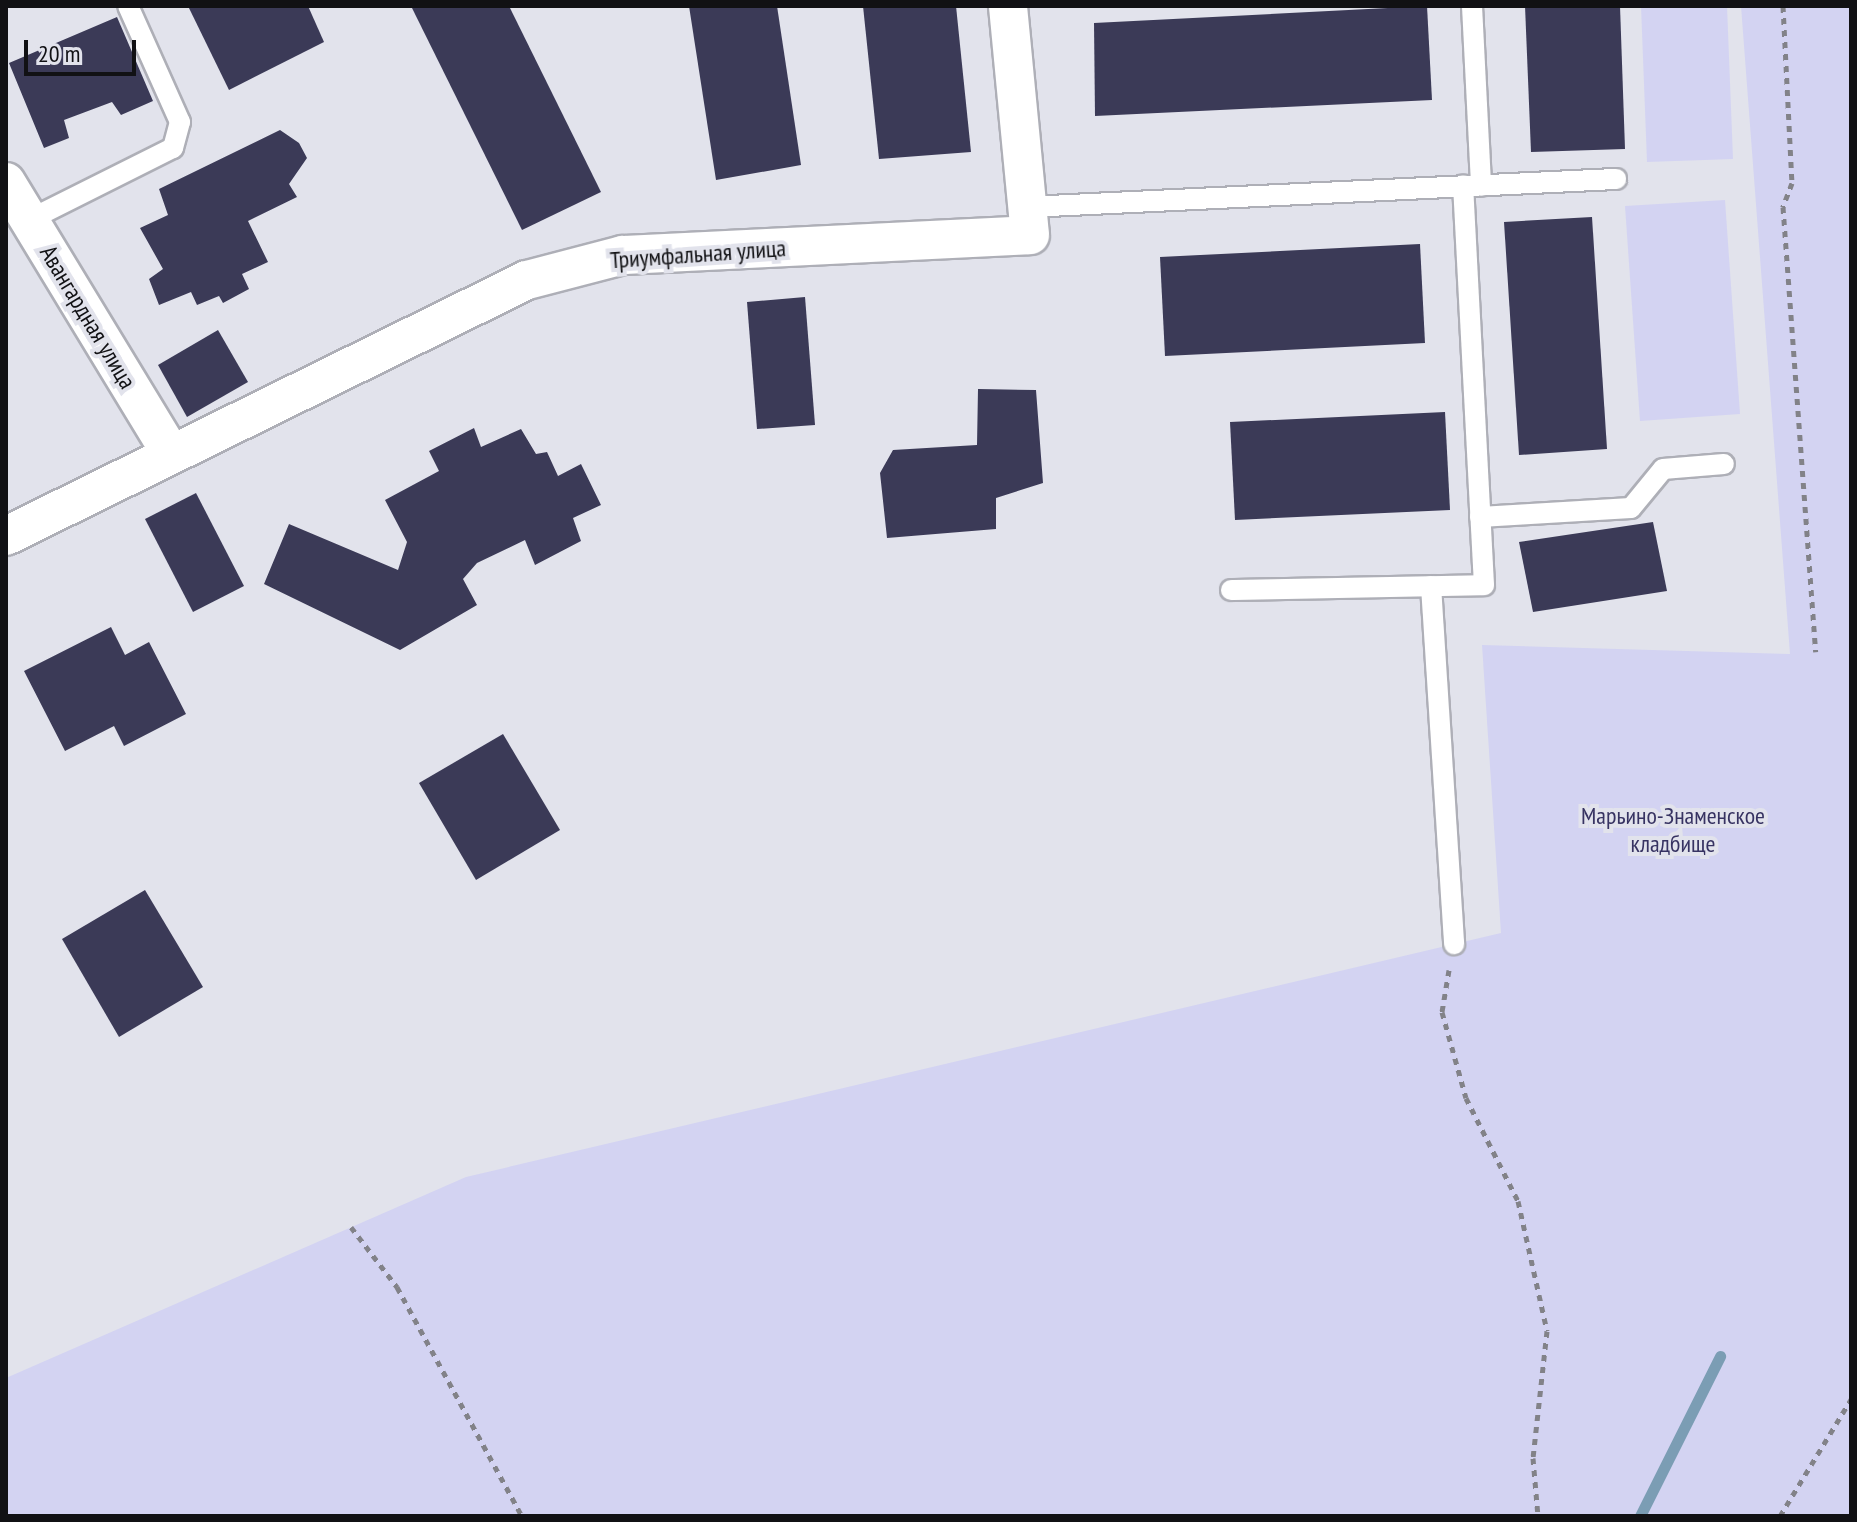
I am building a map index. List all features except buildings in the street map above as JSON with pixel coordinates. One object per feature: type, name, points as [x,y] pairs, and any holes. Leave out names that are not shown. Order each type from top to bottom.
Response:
[{"type":"street","name":"Триумфальная улица","points":[[6,536],[170,452],[527,280],[623,255],[1030,235],[1008,6]]},
{"type":"street","name":"Авангардная улица","points":[[6,182],[170,452]]},
{"type":"lane","points":[[29,220],[173,148],[180,122],[128,6]]},
{"type":"lane","points":[[1231,590],[1484,585],[1472,186],[1472,6]]},
{"type":"lane","points":[[1028,207],[1616,179]]},
{"type":"lane","points":[[1480,517],[1631,508],[1663,469],[1724,464]]},
{"type":"lane","points":[[1431,586],[1454,944]]},
{"type":"path","points":[[1783,6],[1792,183],[1783,207],[1816,652]]},
{"type":"path","points":[[1454,944],[1442,1012],[1466,1098],[1518,1201],[1547,1331],[1533,1458],[1538,1516]]},
{"type":"path","points":[[351,1227],[397,1287],[522,1516]]},
{"type":"path","points":[[1780,1516],[1851,1399]]},
{"type":"green space","points":[[1641,6],[1727,6],[1733,159],[1647,162]]},
{"type":"green space","name":"Марьино-Знаменское кладбище","points":[[1741,6],[1851,6],[1851,1516],[6,1516],[6,1378],[466,1177],[1501,933],[1482,645],[1790,654]]},
{"type":"green space","points":[[1725,200],[1740,414],[1640,421],[1625,206]]},
{"type":"waterway","points":[[1640,1516],[1720,1356]]}]
